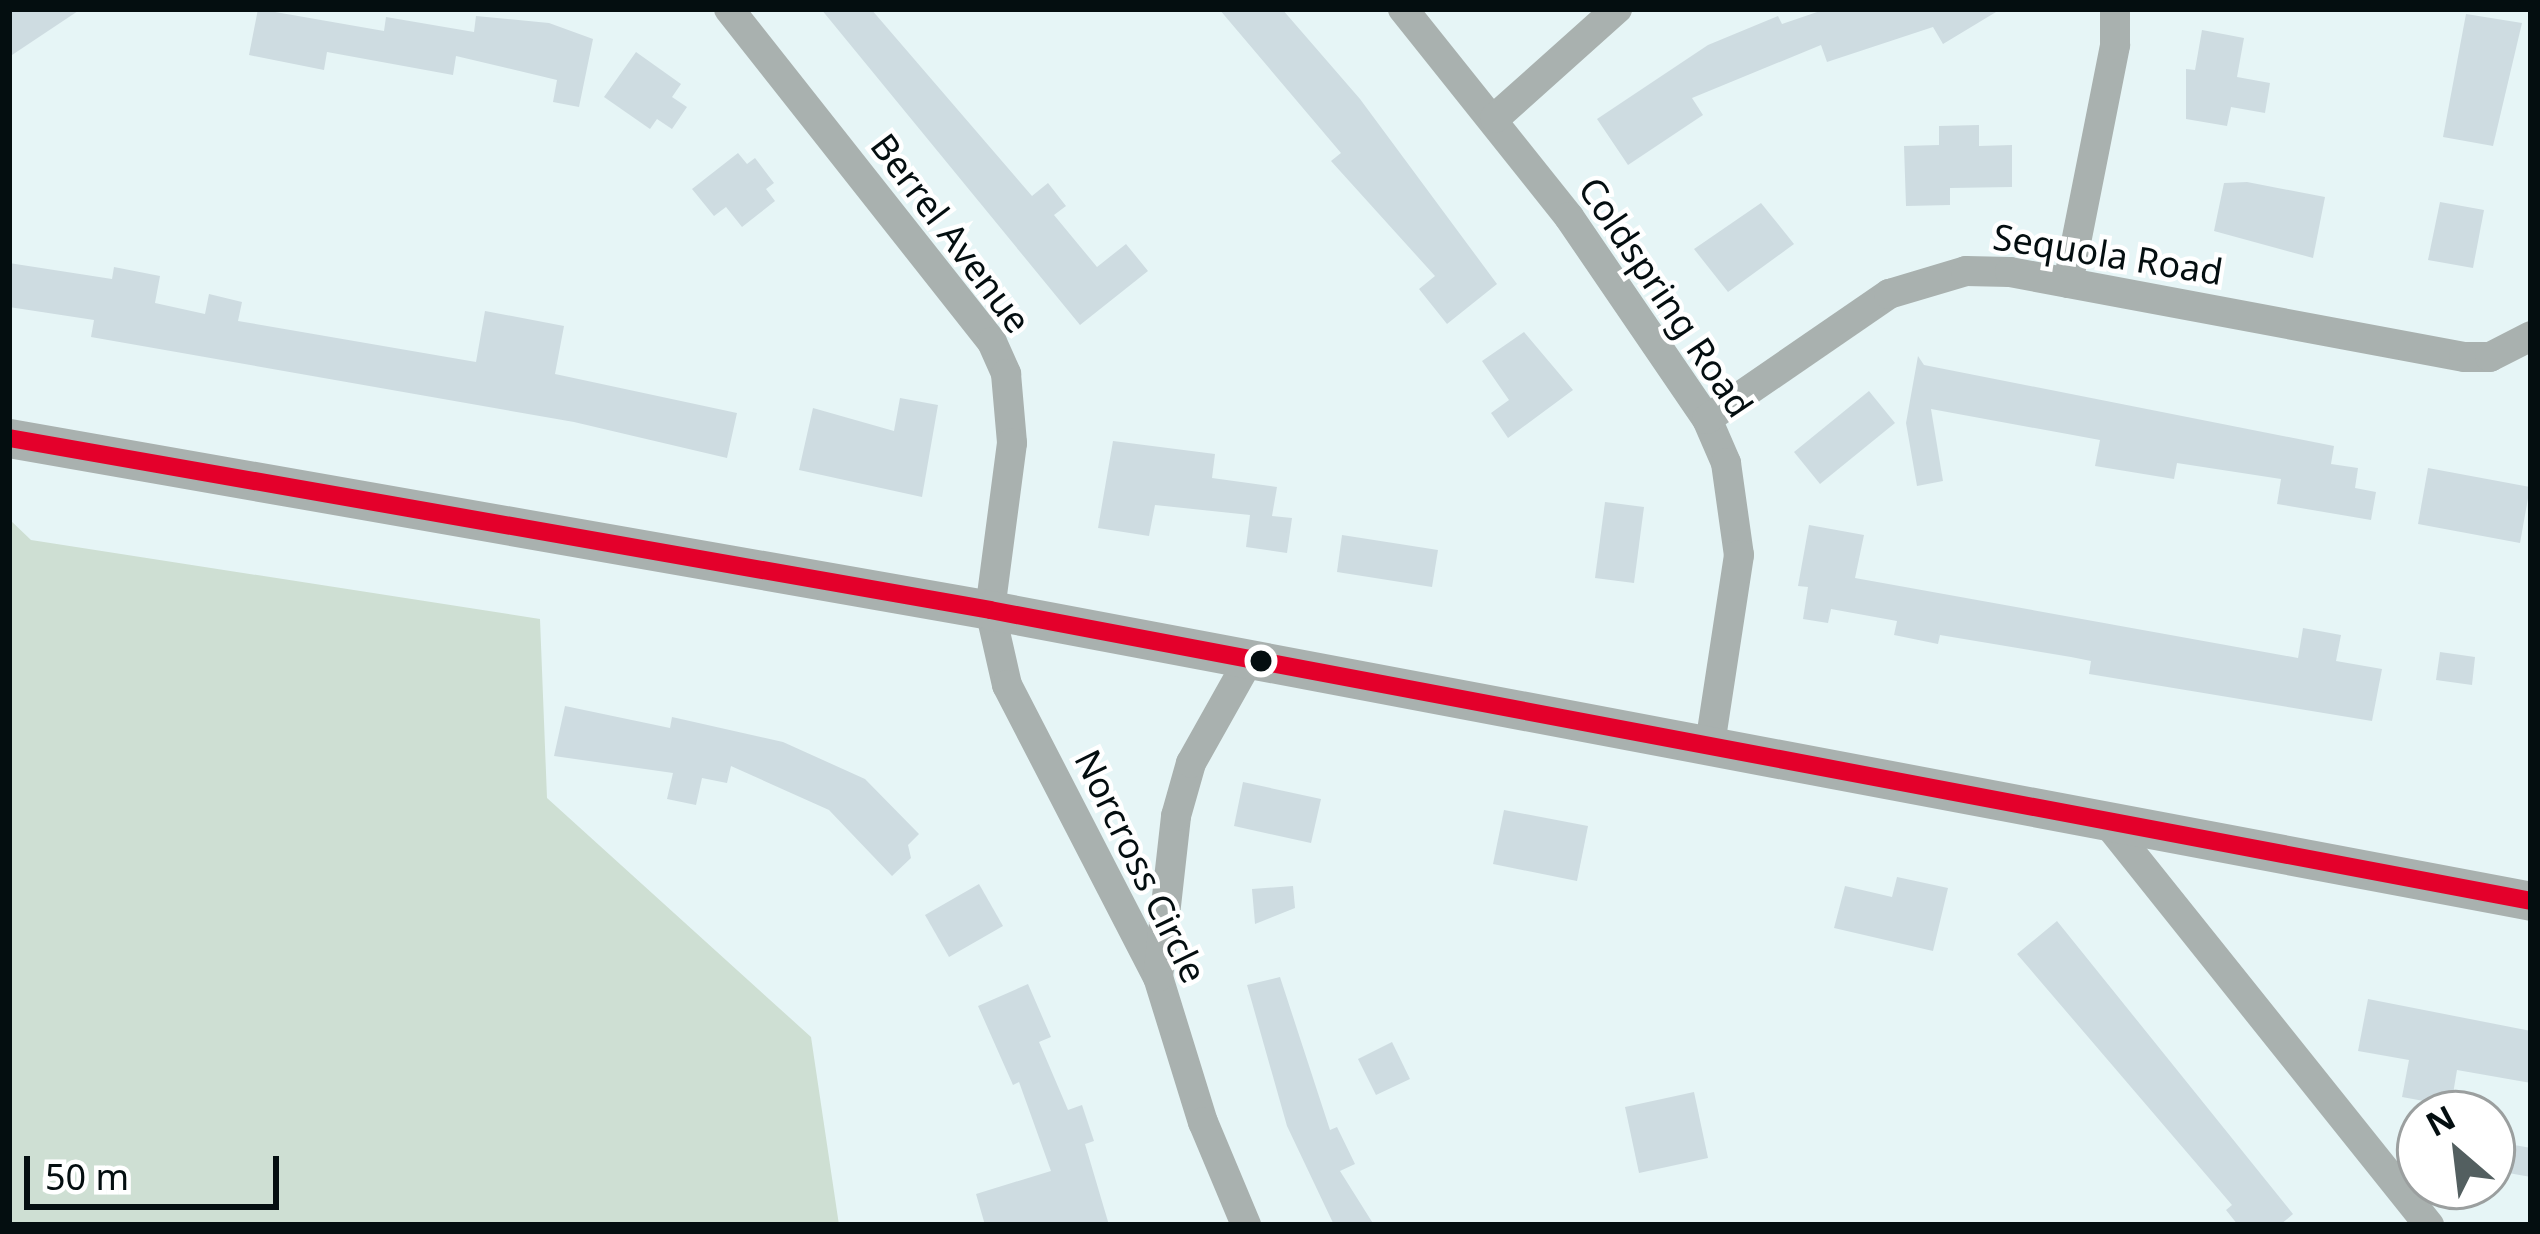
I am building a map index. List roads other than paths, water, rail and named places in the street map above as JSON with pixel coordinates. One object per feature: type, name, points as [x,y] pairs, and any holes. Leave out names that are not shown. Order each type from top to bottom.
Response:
[{"type":"street","name":"Berrel Avenue","points":[[729,9],[992,342],[1006,374],[1012,443],[990,610]]},
{"type":"street","name":"Coldspring Road","points":[[1403,9],[1495,118],[1707,419],[1737,506],[1739,555],[1710,745]]},
{"type":"street","points":[[1495,118],[1617,9]]},
{"type":"street","points":[[2068,283],[2115,45],[2115,9]]},
{"type":"street","name":"Sequola Road","points":[[1707,419],[1889,294],[1927,278],[2010,272],[2464,357],[2490,357],[2531,336]]},
{"type":"street","points":[[9,438],[990,610],[2531,901]]},
{"type":"street","name":"Norcross Circle","points":[[990,610],[1007,685],[1158,977],[1203,1121],[1246,1225]]},
{"type":"street","points":[[1158,977],[1176,816],[1191,763],[1250,658]]},
{"type":"street","points":[[2105,820],[2429,1225]]}]
